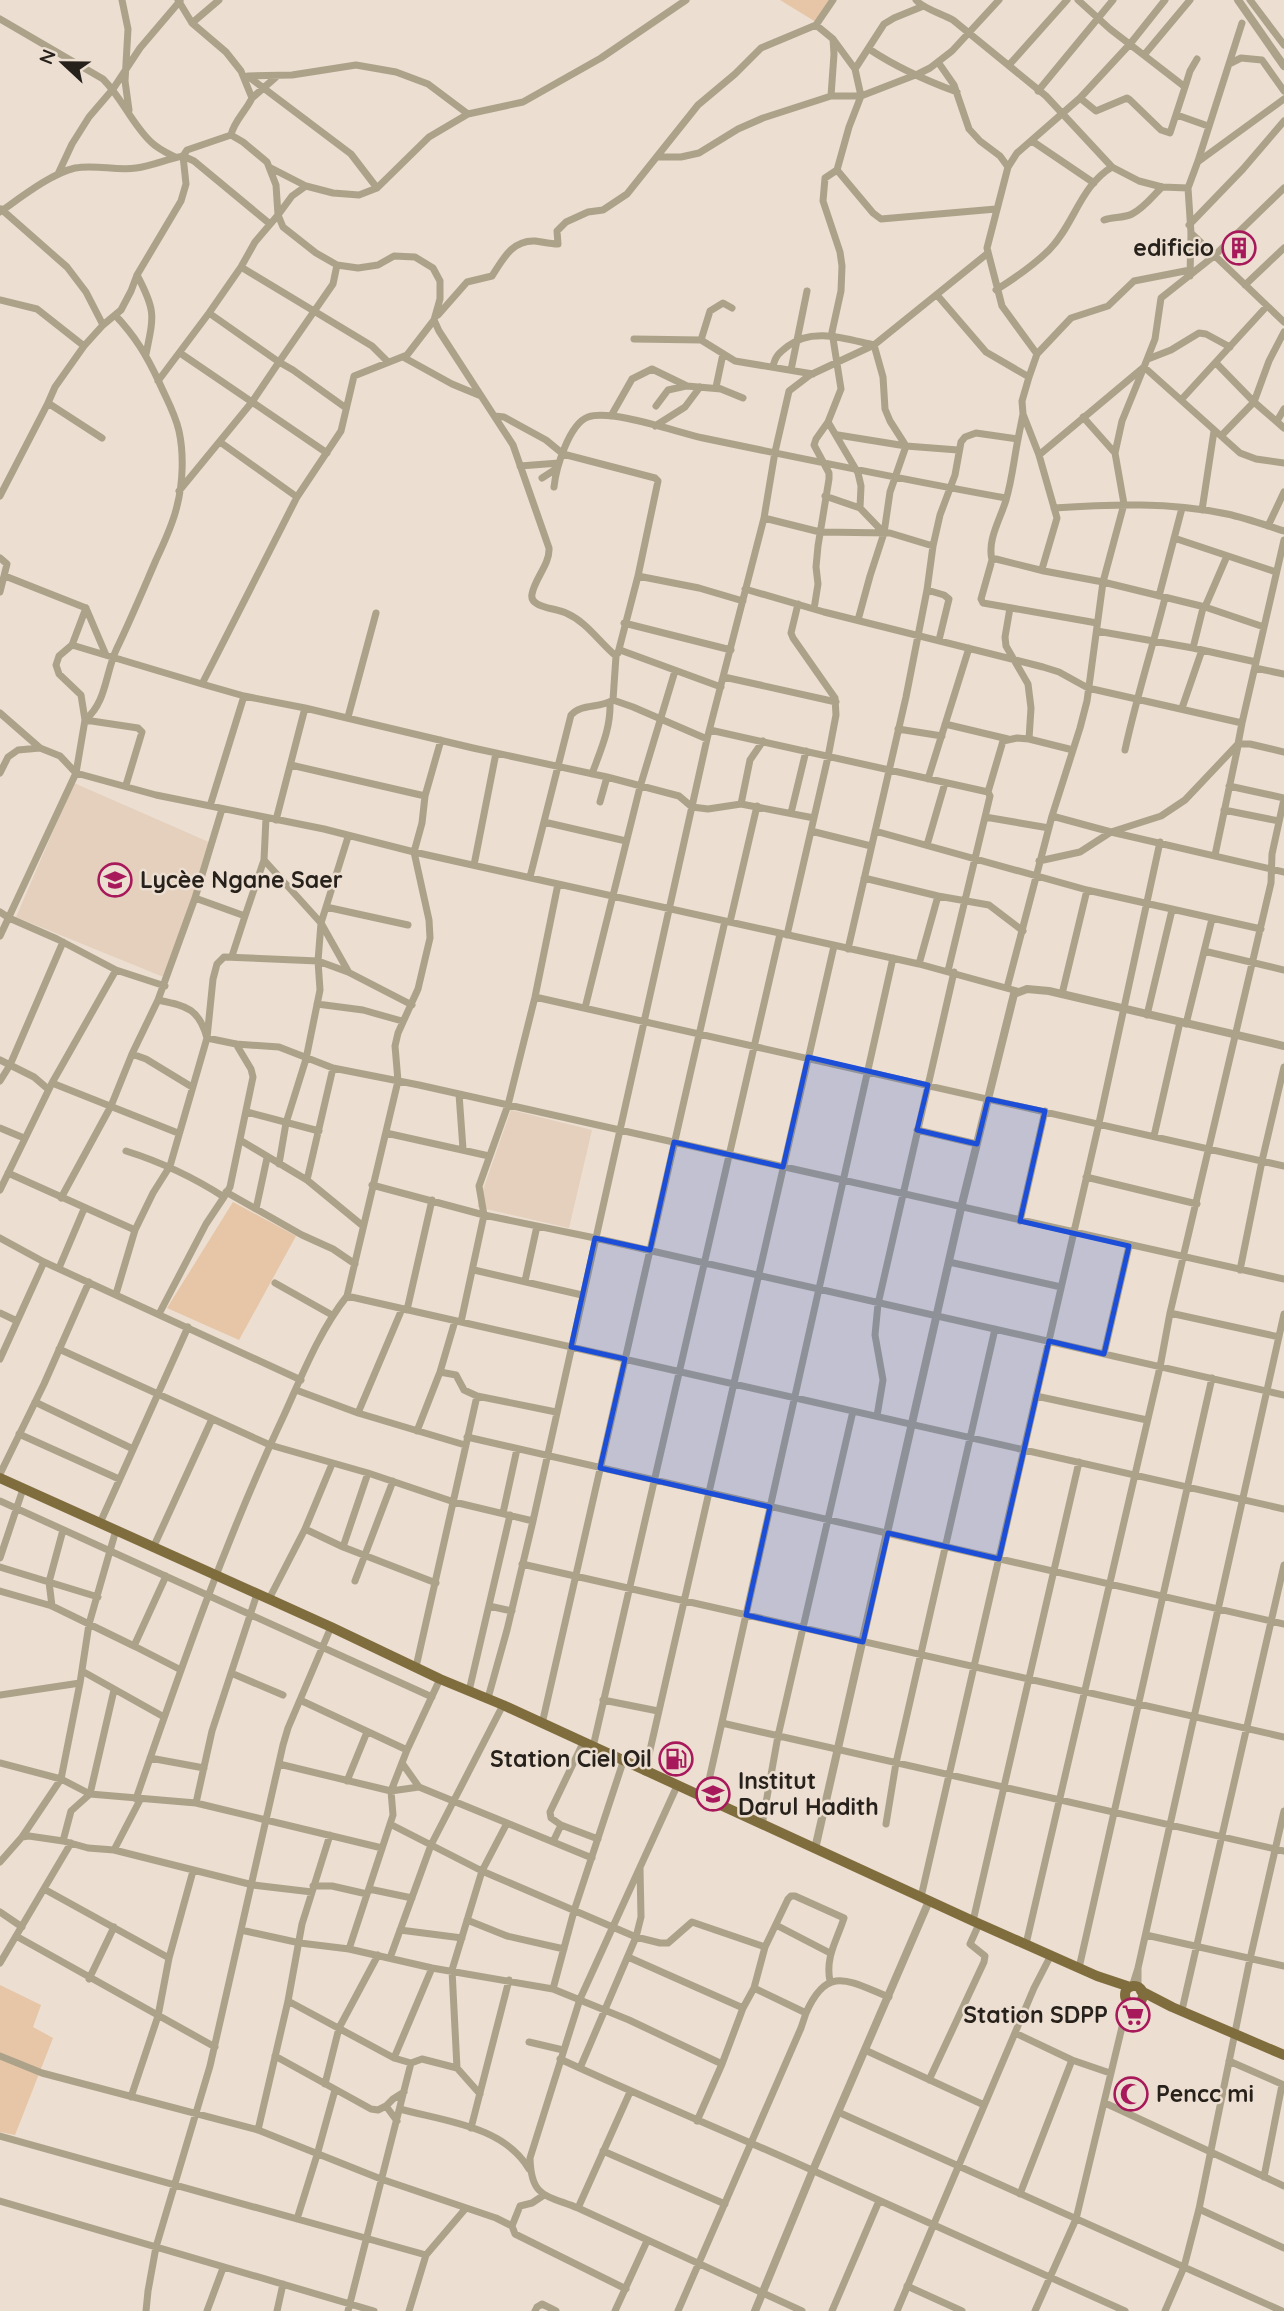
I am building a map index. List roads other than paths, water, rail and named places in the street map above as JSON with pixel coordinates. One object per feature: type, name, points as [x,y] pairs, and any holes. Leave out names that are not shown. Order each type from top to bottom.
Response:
[{"type":"main road","points":[[0,1476],[23,1489],[270,1599],[440,1679],[488,1698],[1133,1994],[1177,2009],[1284,2055]]},
{"type":"street","points":[[122,0],[128,40],[125,69],[129,114]]},
{"type":"street","points":[[192,23],[219,0]]},
{"type":"street","points":[[269,167],[306,186],[333,193],[359,195],[377,188],[429,137],[468,114],[523,102],[601,58],[686,0]]},
{"type":"street","points":[[202,684],[297,497],[341,431],[354,376],[412,351],[467,282],[492,276],[507,252],[516,246],[534,241],[558,244],[557,231],[566,222],[587,212],[603,209],[621,199],[698,105],[736,74],[754,54],[772,42],[816,25],[833,0]]},
{"type":"street","points":[[658,157],[681,157],[699,153],[738,128],[762,118],[831,96],[861,96],[918,74],[951,51],[999,0]]},
{"type":"street","points":[[1009,65],[1067,0]]},
{"type":"street","points":[[1078,0],[1185,87]]},
{"type":"street","points":[[1038,91],[1113,0]]},
{"type":"street","points":[[1037,354],[1006,313],[996,290],[988,253],[987,244],[1008,167],[1017,153],[1080,97],[1130,44],[1165,0]]},
{"type":"street","points":[[1144,55],[1191,0]]},
{"type":"street","points":[[1238,0],[1284,66]]},
{"type":"street","points":[[1250,0],[1282,39],[1269,44]]},
{"type":"street","points":[[57,175],[82,128],[179,1],[192,23],[226,52],[244,74],[351,154],[377,188]]},
{"type":"street","points":[[855,69],[884,24],[918,4],[937,11],[968,31],[1046,96],[1112,167],[1139,181],[1162,187],[1188,188]]},
{"type":"street","points":[[0,19],[97,73],[113,89],[139,130],[153,145],[194,161],[270,223]]},
{"type":"street","points":[[1190,273],[1188,188],[1242,23]]},
{"type":"street","points":[[814,609],[818,584],[816,567],[829,473],[814,445],[828,422],[841,389],[833,336],[841,291],[842,266],[823,197],[825,178],[837,170],[861,96],[855,69],[833,39],[816,25]]},
{"type":"street","points":[[831,96],[833,39]]},
{"type":"street","points":[[869,49],[928,81],[957,92]]},
{"type":"street","points":[[1229,64],[1241,58],[1262,60],[1284,91]]},
{"type":"street","points":[[1080,97],[1096,111],[1123,100],[1130,100],[1166,133],[1170,133],[1190,71],[1197,59]]},
{"type":"street","points":[[938,62],[957,92],[969,129],[1000,156],[1008,167]]},
{"type":"street","points":[[244,74],[276,77],[356,65],[396,72],[428,84],[468,114]]},
{"type":"street","points":[[244,74],[252,98]]},
{"type":"street","points":[[231,135],[233,125],[245,112],[252,98],[276,77]]},
{"type":"street","points":[[1198,161],[1284,99]]},
{"type":"street","points":[[1177,115],[1208,126]]},
{"type":"street","points":[[1190,229],[1284,121]]},
{"type":"street","points":[[103,325],[86,292],[68,267],[1,210],[73,168],[135,168],[179,157],[187,150],[231,135],[243,142],[267,162],[276,185],[278,215],[283,226],[316,253],[337,265],[358,268],[378,265],[394,257],[415,257],[433,268],[440,281],[436,318],[439,331],[513,445],[549,548],[550,557],[537,580],[531,596],[532,601],[576,618],[618,653],[721,687]]},
{"type":"street","points":[[1032,141],[1094,183]]},
{"type":"street","points":[[0,496],[62,375],[84,346],[125,303],[137,275],[185,191],[179,157]]},
{"type":"street","points":[[996,290],[1018,277],[1049,251],[1071,220],[1081,198],[1101,173],[1112,167]]},
{"type":"street","points":[[837,170],[881,219],[996,209]]},
{"type":"street","points":[[158,381],[209,313],[255,242],[292,196],[306,186]]},
{"type":"street","points":[[1104,220],[1129,216],[1162,187]]},
{"type":"street","points":[[1007,988],[1039,861],[1078,736],[1088,688],[1103,582],[1124,504],[1115,453],[1122,421],[1158,328],[1161,298],[1214,256],[1284,188]]},
{"type":"street","points":[[1190,229],[1214,256],[1283,319]]},
{"type":"street","points":[[1245,285],[1284,248]]},
{"type":"street","points":[[488,1698],[533,1521],[707,739],[764,519],[789,391],[813,374],[873,345],[988,253]]},
{"type":"street","points":[[179,491],[252,402],[333,284],[337,265]]},
{"type":"street","points":[[241,267],[372,346],[388,362]]},
{"type":"street","points":[[1190,273],[1134,281],[1108,306],[1071,318],[1037,354],[1022,401],[1023,415],[1006,498],[991,542],[992,560],[981,601],[1154,642],[1197,649],[1284,674]]},
{"type":"street","points":[[137,275],[152,311],[153,321],[146,354]]},
{"type":"street","points":[[791,370],[807,291]]},
{"type":"street","points":[[937,295],[986,352],[1029,377]]},
{"type":"street","points":[[0,300],[37,309],[84,346]]},
{"type":"street","points":[[701,340],[710,311],[723,303],[732,308]]},
{"type":"street","points":[[1181,400],[1267,306]]},
{"type":"street","points":[[209,313],[346,408]]},
{"type":"street","points":[[85,720],[95,712],[100,702],[110,656],[130,622],[171,525],[178,505],[182,457],[175,416],[146,354],[116,315]]},
{"type":"street","points":[[1039,454],[1146,363],[1199,332],[1230,347]]},
{"type":"street","points":[[1202,510],[1218,433],[1254,402],[1269,361],[1284,332]]},
{"type":"street","points":[[773,367],[775,357],[798,338],[833,336],[873,345]]},
{"type":"street","points":[[634,339],[701,340],[735,361],[813,374]]},
{"type":"street","points":[[858,620],[884,533],[890,492],[906,446],[890,421],[886,409],[883,377],[873,345]]},
{"type":"street","points":[[180,353],[327,453]]},
{"type":"street","points":[[723,354],[716,387],[743,398]]},
{"type":"street","points":[[403,357],[452,384],[482,396]]},
{"type":"street","points":[[1146,363],[1181,400],[1247,457],[1284,463]]},
{"type":"street","points":[[1216,363],[1284,428]]},
{"type":"street","points":[[611,416],[632,379],[652,369],[687,386]]},
{"type":"street","points":[[656,406],[668,390],[687,386],[721,389]]},
{"type":"street","points":[[655,426],[685,407],[700,387]]},
{"type":"street","points":[[48,403],[102,438]]},
{"type":"street","points":[[1277,421],[1284,409]]},
{"type":"street","points":[[1023,415],[1039,454],[1057,518],[1042,569]]},
{"type":"street","points":[[495,416],[504,417],[563,454],[659,481],[638,576],[624,623],[610,720],[592,774]]},
{"type":"street","points":[[554,486],[558,466],[577,424],[589,417],[611,416],[822,462],[1006,498]]},
{"type":"street","points":[[1083,417],[1115,453]]},
{"type":"street","points":[[828,422],[855,468],[861,486],[860,508]]},
{"type":"street","points":[[848,949],[906,697],[933,546],[955,475],[958,450],[965,438],[976,433],[1018,439]]},
{"type":"street","points":[[838,435],[906,446],[958,450]]},
{"type":"street","points":[[220,442],[297,497]]},
{"type":"street","points":[[520,466],[558,466]]},
{"type":"street","points":[[542,478],[558,466]]},
{"type":"street","points":[[1268,526],[1284,492]]},
{"type":"street","points":[[825,496],[860,508],[884,533]]},
{"type":"street","points":[[1054,508],[1124,504],[1182,508],[1227,514],[1284,531]]},
{"type":"street","points":[[1125,750],[1136,698],[1154,642],[1182,508]]},
{"type":"street","points":[[764,519],[820,532],[884,533],[933,546]]},
{"type":"street","points":[[1174,538],[1276,572]]},
{"type":"street","points":[[1215,855],[1284,540]]},
{"type":"street","points":[[1182,708],[1204,608],[1227,555]]},
{"type":"street","points":[[0,558],[7,564],[0,592]]},
{"type":"street","points":[[992,560],[1103,582],[1204,608],[1264,627]]},
{"type":"street","points":[[5,576],[86,608],[110,656]]},
{"type":"street","points":[[638,576],[743,601]]},
{"type":"street","points":[[745,589],[1059,672],[1088,688],[1242,723]]},
{"type":"street","points":[[927,590],[949,599],[939,640]]},
{"type":"street","points":[[598,1839],[561,1825],[551,1818],[550,1812],[588,1746],[603,1700],[754,1045],[811,831],[836,715],[836,702],[791,633],[798,604]]},
{"type":"street","points":[[0,936],[76,773],[85,720],[81,695],[59,674],[57,665],[59,656],[72,645],[86,608]]},
{"type":"street","points":[[1010,608],[1006,646],[1028,684],[1031,708],[1029,739]]},
{"type":"street","points":[[348,717],[376,612]]},
{"type":"street","points":[[624,623],[731,650]]},
{"type":"street","points":[[72,645],[244,696],[348,717],[607,777],[679,796],[692,807],[708,809],[741,804],[814,818]]},
{"type":"street","points":[[928,779],[969,648]]},
{"type":"street","points":[[585,1008],[640,787],[675,671]]},
{"type":"street","points":[[724,677],[836,702]]},
{"type":"street","points":[[210,806],[244,696]]},
{"type":"street","points":[[530,877],[568,721],[573,711],[598,707],[611,701],[707,739]]},
{"type":"street","points":[[276,820],[305,708]]},
{"type":"street","points":[[0,713],[40,748],[60,756],[76,773],[156,796],[324,829],[414,852],[951,971],[1017,991],[1034,988],[1284,1046]]},
{"type":"street","points":[[85,720],[138,728],[142,732],[125,785]]},
{"type":"street","points":[[945,724],[1008,739],[1029,739],[1073,750]]},
{"type":"street","points":[[898,729],[942,736]]},
{"type":"street","points":[[710,730],[988,792]]},
{"type":"street","points":[[877,1416],[883,1380],[876,1335],[878,1304],[928,1085],[965,901],[990,796],[988,792],[1000,748],[1003,741],[1008,739]]},
{"type":"street","points":[[114,1850],[138,1799],[214,1576],[296,1390],[332,1315],[347,1296],[398,1082],[395,1046],[402,1021],[418,989],[430,938],[429,919],[414,852],[422,823],[425,796],[441,740]]},
{"type":"street","points":[[741,804],[750,760],[763,741]]},
{"type":"street","points":[[1039,861],[1080,852],[1111,832],[1161,816],[1185,800],[1238,744],[1284,752]]},
{"type":"street","points":[[0,771],[8,757],[18,750],[40,748]]},
{"type":"street","points":[[791,813],[806,751]]},
{"type":"street","points":[[474,865],[496,753]]},
{"type":"street","points":[[291,765],[425,796]]},
{"type":"street","points":[[600,802],[607,777]]},
{"type":"street","points":[[928,845],[945,783]]},
{"type":"street","points":[[1026,1944],[1273,869],[1271,859],[1284,798],[1229,786]]},
{"type":"street","points":[[542,1724],[699,1033],[757,806]]},
{"type":"street","points":[[61,1198],[111,1106],[132,1054],[165,986],[222,809]]},
{"type":"street","points":[[1224,810],[1281,819]]},
{"type":"street","points":[[1052,816],[1284,872]]},
{"type":"street","points":[[985,817],[1049,828]]},
{"type":"street","points":[[232,956],[264,860],[266,818]]},
{"type":"street","points":[[544,822],[626,841]]},
{"type":"street","points":[[811,831],[871,846]]},
{"type":"street","points":[[875,831],[1087,890],[1261,929]]},
{"type":"street","points":[[279,1164],[286,1123],[306,1059],[320,990],[318,961],[321,923],[348,837]]},
{"type":"street","points":[[755,2311],[889,1997],[925,1899],[949,1775],[1099,1124],[1160,842]]},
{"type":"street","points":[[264,860],[321,923],[348,972]]},
{"type":"street","points":[[864,878],[992,907],[1023,931]]},
{"type":"street","points":[[417,1431],[458,1321],[474,1269],[484,1215],[479,1186],[508,1105],[535,997],[558,884]]},
{"type":"street","points":[[1062,994],[1087,890]]},
{"type":"street","points":[[919,964],[938,896]]},
{"type":"street","points":[[195,898],[245,916]]},
{"type":"street","points":[[326,908],[408,925]]},
{"type":"street","points":[[1147,1015],[1172,911]]},
{"type":"street","points":[[0,912],[116,970],[165,986]]},
{"type":"street","points":[[1154,1136],[1212,919]]},
{"type":"street","points":[[0,1082],[10,1065],[62,942]]},
{"type":"street","points":[[645,1772],[834,946]]},
{"type":"street","points":[[1203,951],[1284,970]]},
{"type":"street","points":[[116,1294],[135,1230],[170,1166],[207,1038],[213,979],[217,964],[224,957],[318,961],[348,972],[412,1005]]},
{"type":"street","points":[[705,1798],[893,958]]},
{"type":"street","points":[[0,1190],[50,1086],[116,970]]},
{"type":"street","points":[[815,1849],[961,1208],[1012,998],[1017,991]]},
{"type":"street","points":[[535,997],[1284,1166]]},
{"type":"street","points":[[158,1000],[192,1009],[201,1020],[207,1038]]},
{"type":"street","points":[[317,1004],[363,1010],[402,1021]]},
{"type":"street","points":[[207,1038],[279,1048],[333,1068],[1284,1279]]},
{"type":"street","points":[[159,1314],[206,1224],[230,1186],[253,1077],[247,1060],[236,1044]]},
{"type":"street","points":[[132,1054],[146,1059],[192,1087]]},
{"type":"street","points":[[0,1060],[50,1086],[111,1106],[178,1133]]},
{"type":"street","points":[[1240,1270],[1284,1067]]},
{"type":"street","points":[[307,1180],[333,1068]]},
{"type":"street","points":[[459,1094],[463,1149]]},
{"type":"street","points":[[1020,1221],[1045,1111]]},
{"type":"street","points":[[247,1112],[319,1131]]},
{"type":"street","points":[[0,1128],[24,1138]]},
{"type":"street","points":[[917,1130],[977,1144]]},
{"type":"street","points":[[386,1133],[489,1156]]},
{"type":"street","points":[[240,1140],[307,1180],[363,1227]]},
{"type":"street","points":[[126,1151],[170,1166],[257,1209],[355,1264]]},
{"type":"street","points":[[257,1209],[267,1158]]},
{"type":"street","points":[[8,1174],[135,1230]]},
{"type":"street","points":[[1086,1177],[1197,1204]]},
{"type":"street","points":[[372,1185],[484,1215],[650,1250],[1284,1395]]},
{"type":"street","points":[[358,1413],[405,1310],[432,1200]]},
{"type":"street","points":[[58,1268],[84,1209]]},
{"type":"street","points":[[525,1281],[537,1226]]},
{"type":"street","points":[[0,1238],[44,1262],[301,1380]]},
{"type":"street","points":[[1104,1354],[1129,1246]]},
{"type":"street","points":[[0,1359],[44,1262]]},
{"type":"street","points":[[949,1262],[1061,1287]]},
{"type":"street","points":[[474,1269],[582,1294]]},
{"type":"street","points":[[0,1476],[89,1282]]},
{"type":"street","points":[[275,1283],[332,1315]]},
{"type":"street","points":[[347,1296],[1284,1509]]},
{"type":"street","points":[[1170,1312],[1279,1337]]},
{"type":"street","points":[[0,1313],[17,1321]]},
{"type":"street","points":[[1035,2311],[1076,2218],[1122,2027],[1133,1994],[1284,1314]]},
{"type":"street","points":[[100,1523],[188,1327]]},
{"type":"street","points":[[886,1824],[895,1763],[995,1329]]},
{"type":"street","points":[[59,1349],[270,1445],[368,1473],[454,1502],[533,1521]]},
{"type":"street","points":[[440,1372],[457,1376],[464,1390],[477,1396],[556,1412]]},
{"type":"street","points":[[1079,1968],[1212,1378]]},
{"type":"street","points":[[296,1390],[417,1431],[546,1455],[1284,1624]]},
{"type":"street","points":[[416,1667],[477,1396]]},
{"type":"street","points":[[1036,1396],[1147,1420]]},
{"type":"street","points":[[35,1402],[133,1449]]},
{"type":"street","points":[[762,1825],[778,1736],[853,1411]]},
{"type":"street","points":[[153,1548],[212,1419]]},
{"type":"street","points":[[19,1434],[119,1479]]},
{"type":"street","points":[[469,1691],[489,1606],[517,1449]]},
{"type":"street","points":[[929,2080],[984,1962],[985,1956],[970,1944],[1079,1462]]},
{"type":"street","points":[[270,1599],[332,1464]]},
{"type":"street","points":[[342,1547],[368,1473]]},
{"type":"street","points":[[355,1580],[393,1481]]},
{"type":"street","points":[[0,1558],[23,1489]]},
{"type":"street","points":[[0,1501],[432,1697]]},
{"type":"street","points":[[304,1529],[342,1547],[436,1583]]},
{"type":"street","points":[[52,1606],[50,1582],[63,1530]]},
{"type":"street","points":[[0,1862],[22,1837],[61,1779],[89,1623],[116,1530]]},
{"type":"street","points":[[522,1564],[1284,1737]]},
{"type":"street","points":[[1177,2009],[1196,1946],[1284,1565]]},
{"type":"street","points":[[0,1567],[98,1597]]},
{"type":"street","points":[[134,1646],[166,1576]]},
{"type":"street","points":[[0,1591],[52,1606],[181,1670]]},
{"type":"street","points":[[196,1803],[212,1731],[257,1594]]},
{"type":"street","points":[[489,1606],[512,1611]]},
{"type":"street","points":[[146,2311],[156,2248],[177,2184],[215,2047],[288,1728],[331,1627]]},
{"type":"street","points":[[82,1671],[164,1717]]},
{"type":"street","points":[[231,1673],[283,1695]]},
{"type":"street","points":[[349,1949],[394,1810],[391,1791],[440,1679]]},
{"type":"street","points":[[0,1695],[80,1683]]},
{"type":"street","points":[[0,1964],[44,1889],[67,1842],[71,1811],[90,1794],[114,1690]]},
{"type":"street","points":[[300,1700],[407,1750]]},
{"type":"street","points":[[603,1700],[658,1711]]},
{"type":"street","points":[[390,1958],[431,1845],[503,1705]]},
{"type":"street","points":[[722,1723],[1284,1851]]},
{"type":"street","points":[[347,1782],[367,1731]]},
{"type":"street","points":[[150,1758],[204,1768]]},
{"type":"street","points":[[553,1989],[574,1911],[623,1762]]},
{"type":"street","points":[[0,1763],[61,1779],[90,1794],[196,1803],[382,1848]]},
{"type":"street","points":[[402,1763],[419,1787]]},
{"type":"street","points":[[279,1764],[391,1791],[419,1787],[592,1858]]},
{"type":"street","points":[[530,2172],[530,2158],[580,1999],[677,1786]]},
{"type":"street","points":[[1165,2311],[1184,2267],[1199,2209],[1250,1959],[1284,1811]]},
{"type":"street","points":[[390,1824],[482,1871],[636,1937],[660,1943],[668,1942],[692,1922],[765,1947]]},
{"type":"street","points":[[457,2068],[453,1970],[482,1871],[507,1824]]},
{"type":"street","points":[[553,1842],[561,1825]]},
{"type":"street","points":[[258,2130],[288,2001],[302,1924],[330,1835]]},
{"type":"street","points":[[22,1837],[114,1850],[253,1885],[313,1889],[332,1886],[412,1898]]},
{"type":"street","points":[[580,2068],[636,1937],[641,1917],[639,1867]]},
{"type":"street","points":[[131,2097],[158,2016],[169,1958],[193,1871]]},
{"type":"street","points":[[44,1889],[169,1958]]},
{"type":"street","points":[[696,2121],[754,1988],[765,1947],[791,1896],[844,1918],[827,1967],[830,1981]]},
{"type":"street","points":[[0,1912],[22,1927]]},
{"type":"street","points":[[467,1920],[507,1936],[564,1949]]},
{"type":"street","points":[[776,1925],[830,1954]]},
{"type":"street","points":[[89,1979],[114,1927]]},
{"type":"street","points":[[241,1930],[553,1989],[722,2064]]},
{"type":"street","points":[[400,1930],[461,1938]]},
{"type":"street","points":[[1146,1935],[1284,1966]]},
{"type":"street","points":[[16,1936],[215,2047]]},
{"type":"street","points":[[325,2084],[339,2028],[378,1955]]},
{"type":"street","points":[[897,2311],[1051,1955]]},
{"type":"street","points":[[628,1957],[743,2008]]},
{"type":"street","points":[[394,2058],[432,1968]]},
{"type":"street","points":[[471,2128],[509,1980]]},
{"type":"street","points":[[678,2311],[812,2000],[830,1981],[842,1980],[889,1997]]},
{"type":"street","points":[[754,1988],[806,2013]]},
{"type":"street","points":[[288,2001],[394,2058],[411,2063],[422,2059],[457,2068],[480,2094]]},
{"type":"street","points":[[1015,2033],[1072,2060],[1111,2073]]},
{"type":"street","points":[[529,2042],[563,2050]]},
{"type":"street","points":[[865,2050],[984,2105]]},
{"type":"street","points":[[0,2056],[42,2073],[258,2130],[317,2155],[512,2226]]},
{"type":"street","points":[[275,2056],[371,2109],[386,2106],[404,2092]]},
{"type":"street","points":[[560,2059],[1125,2311]]},
{"type":"street","points":[[1020,2194],[1072,2060]]},
{"type":"street","points":[[1229,2062],[1283,2085],[1264,2176]]},
{"type":"street","points":[[349,2307],[411,2063]]},
{"type":"street","points":[[297,2219],[335,2090]]},
{"type":"street","points":[[578,2208],[630,2092]]},
{"type":"street","points":[[1105,2103],[1284,2186]]},
{"type":"street","points":[[386,2106],[397,2121]]},
{"type":"street","points":[[400,2109],[492,2136],[514,2148],[530,2172],[535,2187],[544,2195],[802,2311]]},
{"type":"street","points":[[838,2112],[1282,2311]]},
{"type":"street","points":[[0,2136],[426,2255]]},
{"type":"street","points":[[603,2151],[724,2204]]},
{"type":"street","points":[[544,2195],[532,2203],[520,2206],[512,2226],[515,2234],[626,2289]]},
{"type":"street","points":[[0,2200],[283,2284],[349,2307],[374,2311]]},
{"type":"street","points":[[832,2311],[879,2201]]},
{"type":"street","points":[[409,2311],[426,2255],[466,2208]]},
{"type":"street","points":[[1199,2209],[1284,2248]]},
{"type":"street","points":[[615,2311],[647,2241]]},
{"type":"street","points":[[207,2311],[223,2268]]},
{"type":"street","points":[[277,2311],[283,2284]]},
{"type":"street","points":[[907,2286],[962,2311]]},
{"type":"street","points":[[535,2311],[542,2305],[556,2311]]},
{"type":"place","name":"edificio","points":[[1239,248]]},
{"type":"place","name":"Lycèe Ngane Saer","points":[[115,880]]},
{"type":"place","name":"Station Ciel Oil","points":[[676,1759]]},
{"type":"place","name":"Institut Darul Hadith","points":[[713,1794]]},
{"type":"place","name":"Station SDPP","points":[[1133,2015]]},
{"type":"place","name":"Pencc mi","points":[[1131,2094]]}]
